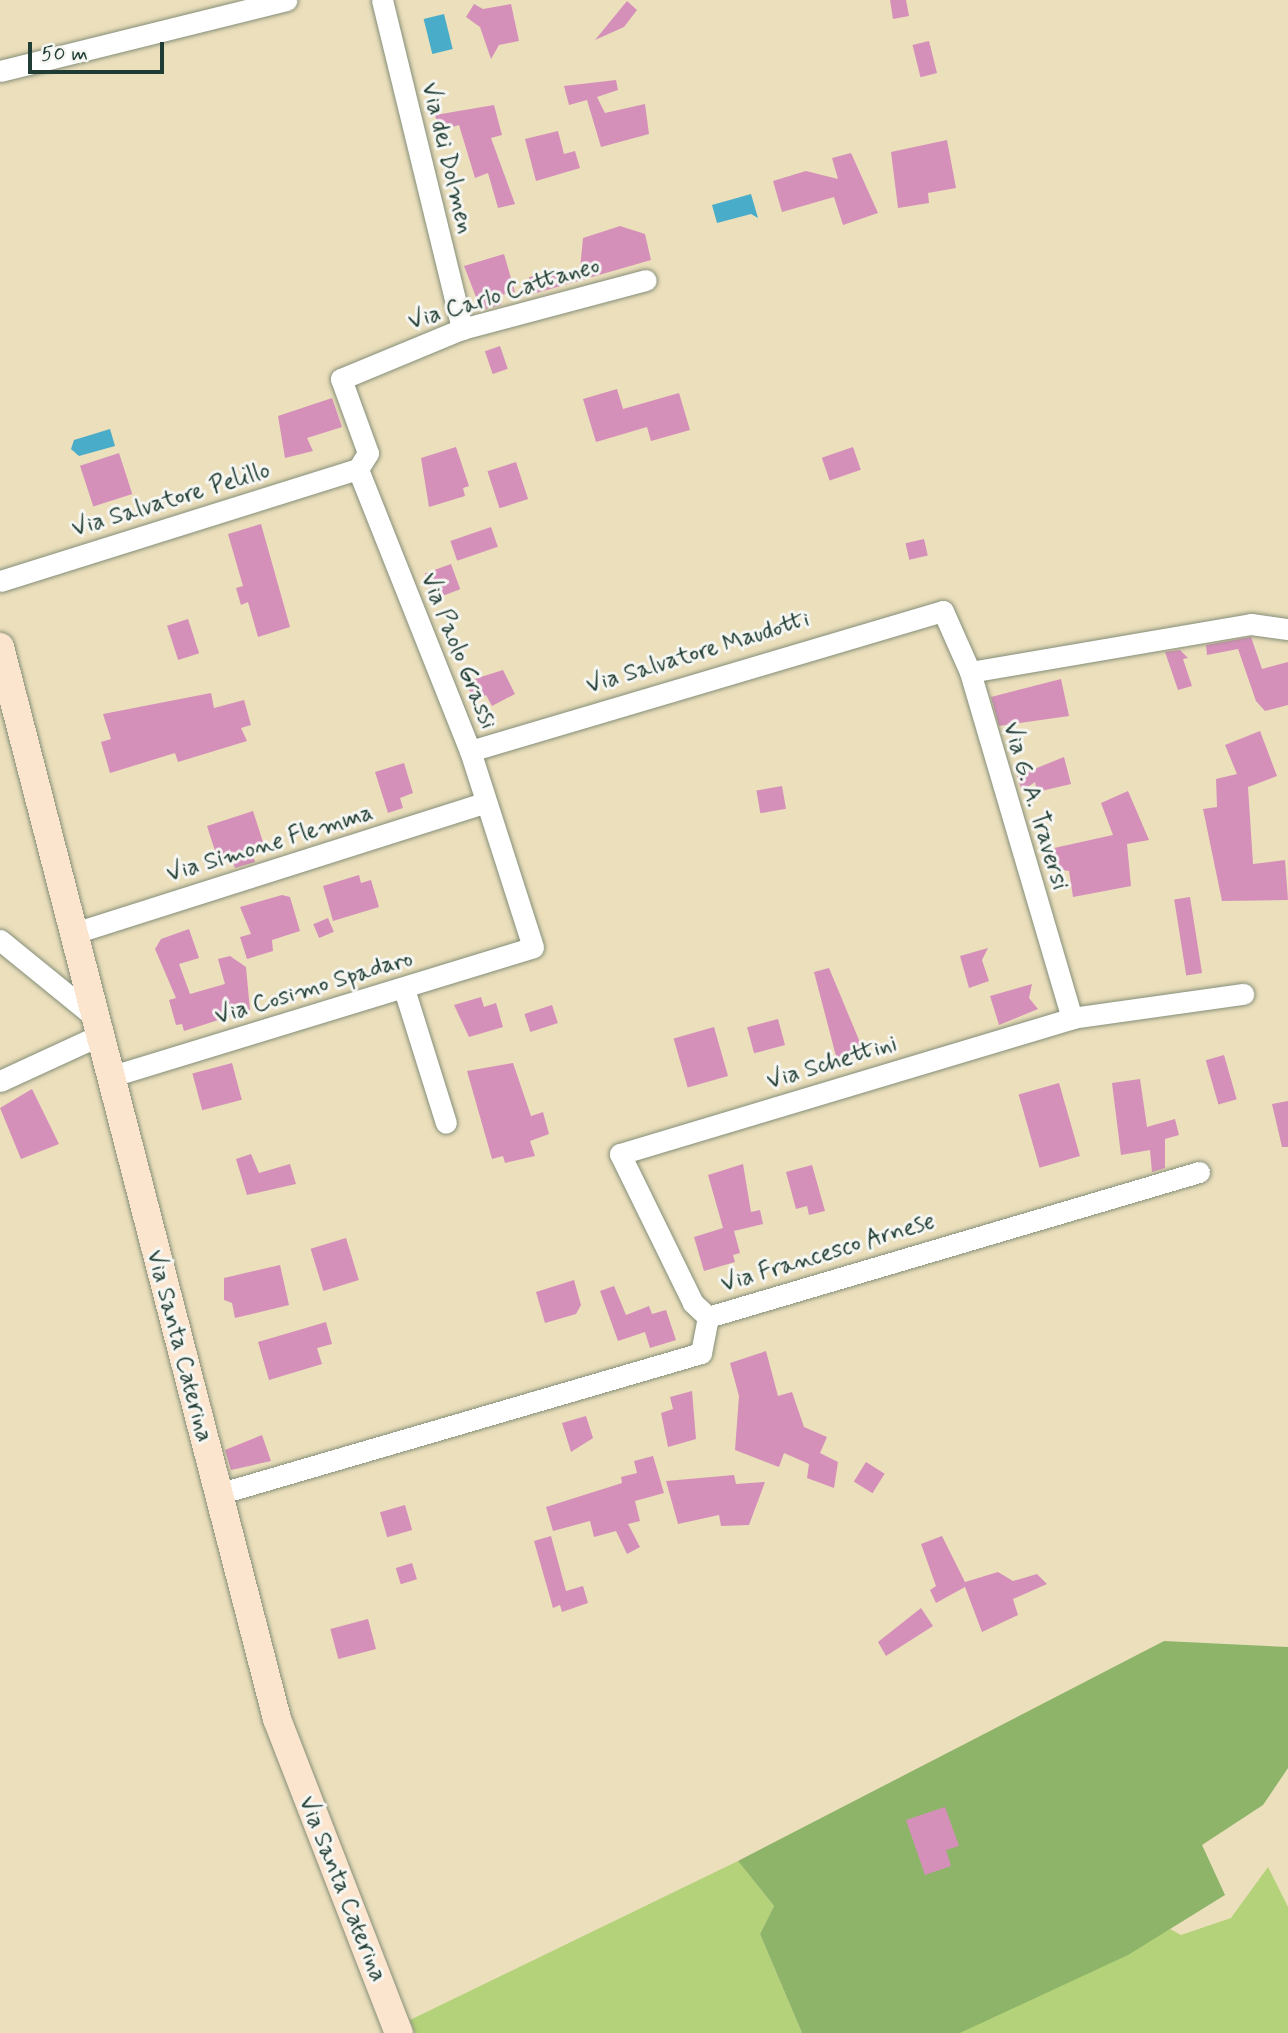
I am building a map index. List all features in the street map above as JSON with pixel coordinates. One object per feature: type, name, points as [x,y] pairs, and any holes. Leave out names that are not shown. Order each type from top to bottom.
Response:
[{"type":"street","points":[[0,71],[286,0]]},
{"type":"street","name":"Via dei Dolmen","points":[[382,0],[462,329]]},
{"type":"street","name":"Via Carlo Cattaneo","points":[[341,379],[462,329],[646,280]]},
{"type":"street","name":"Via Paolo Grassi","points":[[341,379],[368,453],[358,469],[470,751],[533,947]]},
{"type":"street","name":"Via Salvatore Pelillo","points":[[0,581],[358,469]]},
{"type":"street","name":"Via Salvatore Maudotti","points":[[470,751],[943,611]]},
{"type":"street","name":"Via G. A. Traversi","points":[[943,611],[971,673],[1072,1018]]},
{"type":"street","points":[[971,673],[1251,624],[1288,629]]},
{"type":"street","name":"Via Santa Caterina","points":[[0,647],[71,934],[98,1027],[277,1719],[399,2033]]},
{"type":"street","name":"Via Simone Flemma","points":[[71,934],[485,803]]},
{"type":"street","points":[[0,940],[98,1027],[0,1081]]},
{"type":"street","name":"Via Cosimo Spadaro","points":[[109,1077],[404,989],[533,947]]},
{"type":"street","points":[[404,989],[446,1123]]},
{"type":"street","name":"Via Schettini","points":[[708,1317],[694,1303],[620,1154],[1072,1018],[1243,994]]},
{"type":"street","name":"Via Francesco Arnese","points":[[218,1494],[701,1353],[708,1317],[1199,1172]]},
{"type":"green space","points":[[1164,1641],[1288,1647],[1288,1768],[1263,1805],[1202,1845],[1225,1895],[1128,1955],[960,2033],[802,2033],[760,1934],[774,1906],[738,1861]]},
{"type":"green space","points":[[738,1861],[774,1906],[760,1934],[802,2033],[415,2033],[410,2020]]},
{"type":"green space","points":[[1268,1867],[1288,1907],[1288,2033],[960,2033],[1170,1929],[1181,1935],[1231,1918]]},
{"type":"water","points":[[444,14],[453,49],[432,54],[424,19]]},
{"type":"water","points":[[751,194],[758,218],[751,214],[717,223],[712,205]]},
{"type":"water","points":[[110,429],[115,446],[79,456],[71,449],[74,440]]},
{"type":"building","points":[[890,0],[906,0],[909,16],[893,19]]},
{"type":"building","points":[[627,1],[637,10],[624,27],[595,40]]},
{"type":"building","points":[[474,4],[483,9],[511,4],[519,41],[499,45],[491,59],[480,27],[466,17]]},
{"type":"building","points":[[929,41],[937,73],[920,77],[913,45]]},
{"type":"building","points":[[616,80],[618,90],[597,97],[605,113],[645,104],[649,134],[601,147],[587,100],[569,105],[564,86]]},
{"type":"building","points":[[494,105],[502,135],[491,138],[515,204],[498,208],[488,173],[475,178],[459,125],[440,131],[435,115]]},
{"type":"building","points":[[558,131],[564,154],[575,151],[580,168],[536,181],[525,139]]},
{"type":"building","points":[[947,140],[956,188],[928,193],[929,203],[898,208],[891,152]]},
{"type":"building","points":[[851,153],[878,213],[843,225],[834,197],[782,212],[773,181],[806,171],[838,179],[832,158]]},
{"type":"building","points":[[620,226],[645,234],[651,260],[533,294],[529,277],[580,269],[583,238]]},
{"type":"building","points":[[504,254],[515,292],[497,296],[501,305],[481,310],[464,266]]},
{"type":"building","points":[[500,346],[508,369],[493,374],[485,351]]},
{"type":"building","points":[[617,389],[623,409],[679,393],[690,430],[651,441],[647,427],[596,442],[583,399]]},
{"type":"building","points":[[332,398],[342,427],[307,438],[313,451],[285,458],[278,416]]},
{"type":"building","points":[[456,447],[469,486],[463,488],[465,496],[429,507],[421,458]]},
{"type":"building","points":[[853,447],[861,470],[830,480],[822,458]]},
{"type":"building","points":[[119,453],[132,494],[93,507],[80,466]]},
{"type":"building","points":[[516,462],[528,499],[500,508],[487,471]]},
{"type":"building","points":[[261,524],[290,627],[258,637],[248,602],[241,605],[236,588],[243,586],[228,534]]},
{"type":"building","points":[[491,527],[498,547],[457,561],[450,541]]},
{"type":"building","points":[[924,539],[928,556],[909,560],[905,543]]},
{"type":"building","points":[[451,564],[460,589],[434,599],[425,574]]},
{"type":"building","points":[[188,619],[199,653],[178,660],[167,626]]},
{"type":"building","points":[[1251,637],[1262,669],[1288,662],[1288,705],[1265,711],[1256,701],[1238,649],[1207,655],[1206,645]]},
{"type":"building","points":[[1180,650],[1188,658],[1183,659],[1192,686],[1178,690],[1165,652]]},
{"type":"building","points":[[503,670],[515,694],[492,706],[486,695],[475,701],[465,682]]},
{"type":"building","points":[[1061,679],[1069,716],[999,726],[991,697]]},
{"type":"building","points":[[211,693],[214,708],[244,700],[251,725],[241,728],[247,741],[178,762],[175,753],[110,773],[101,742],[111,739],[103,714]]},
{"type":"building","points":[[1260,731],[1277,776],[1248,787],[1253,864],[1285,860],[1288,900],[1222,901],[1203,809],[1217,807],[1216,779],[1237,774],[1225,745]]},
{"type":"building","points":[[1064,757],[1071,784],[1037,792],[1035,782],[1022,791],[1017,776]]},
{"type":"building","points":[[404,763],[413,793],[400,798],[403,808],[388,813],[375,772]]},
{"type":"building","points":[[782,786],[786,809],[760,813],[756,791]]},
{"type":"building","points":[[1128,791],[1149,840],[1127,844],[1131,886],[1073,897],[1069,871],[1057,869],[1054,848],[1113,835],[1101,803]]},
{"type":"building","points":[[253,811],[263,842],[250,847],[255,862],[235,868],[229,853],[217,857],[207,826]]},
{"type":"building","points":[[359,875],[361,883],[371,880],[379,907],[333,921],[323,886]]},
{"type":"building","points":[[282,895],[290,897],[300,931],[272,940],[273,951],[247,959],[240,937],[251,934],[240,907]]},
{"type":"building","points":[[1190,897],[1202,973],[1186,976],[1174,900]]},
{"type":"building","points":[[328,918],[334,932],[319,938],[313,924]]},
{"type":"building","points":[[189,929],[199,958],[179,964],[190,994],[225,984],[218,959],[230,956],[246,967],[250,1010],[184,1031],[182,1024],[176,1025],[169,1000],[176,998],[155,949],[161,939]]},
{"type":"building","points":[[988,948],[982,960],[989,981],[969,988],[960,956]]},
{"type":"building","points":[[829,968],[864,1052],[837,1060],[814,972]]},
{"type":"building","points":[[1032,984],[1029,998],[1038,1009],[999,1025],[990,996]]},
{"type":"building","points":[[481,997],[484,1007],[496,1003],[503,1027],[469,1037],[454,1005]]},
{"type":"building","points":[[552,1005],[558,1023],[530,1032],[524,1014]]},
{"type":"building","points":[[778,1019],[785,1045],[754,1053],[747,1027]]},
{"type":"building","points":[[714,1027],[728,1076],[688,1088],[674,1039]]},
{"type":"building","points":[[1224,1055],[1237,1099],[1218,1104],[1206,1060]]},
{"type":"building","points":[[232,1063],[242,1100],[202,1110],[192,1074]]},
{"type":"building","points":[[513,1063],[531,1116],[543,1112],[549,1134],[530,1141],[535,1156],[505,1163],[503,1156],[492,1159],[467,1071]]},
{"type":"building","points":[[1140,1079],[1147,1127],[1175,1119],[1179,1135],[1165,1139],[1165,1168],[1152,1172],[1150,1150],[1121,1155],[1112,1083]]},
{"type":"building","points":[[1059,1083],[1080,1156],[1040,1168],[1019,1095]]},
{"type":"building","points":[[32,1089],[59,1144],[21,1159],[0,1108]]},
{"type":"building","points":[[1288,1101],[1288,1147],[1282,1147],[1272,1104]]},
{"type":"building","points":[[251,1154],[259,1173],[290,1164],[296,1184],[247,1195],[236,1159]]},
{"type":"building","points":[[743,1164],[751,1212],[760,1210],[763,1224],[734,1231],[740,1253],[733,1255],[735,1262],[704,1271],[694,1237],[723,1228],[708,1175]]},
{"type":"building","points":[[812,1165],[825,1211],[809,1215],[807,1206],[796,1209],[786,1172]]},
{"type":"building","points":[[346,1238],[359,1280],[323,1291],[311,1249]]},
{"type":"building","points":[[280,1265],[289,1305],[235,1318],[232,1303],[224,1300],[224,1278]]},
{"type":"building","points":[[574,1280],[581,1305],[576,1314],[545,1323],[536,1292]]},
{"type":"building","points":[[614,1286],[626,1315],[649,1306],[652,1314],[666,1310],[676,1340],[650,1348],[645,1332],[618,1341],[600,1291]]},
{"type":"building","points":[[326,1322],[332,1344],[317,1348],[322,1364],[269,1380],[258,1342]]},
{"type":"building","points":[[766,1351],[778,1396],[792,1392],[804,1427],[827,1437],[820,1453],[838,1462],[834,1488],[807,1478],[809,1464],[784,1453],[779,1467],[735,1450],[739,1396],[730,1363]]},
{"type":"building","points":[[692,1391],[696,1439],[668,1447],[661,1413],[673,1409],[670,1397]]},
{"type":"building","points":[[586,1416],[593,1438],[571,1452],[562,1423]]},
{"type":"building","points":[[262,1435],[271,1461],[231,1470],[225,1450]]},
{"type":"building","points":[[653,1456],[664,1493],[635,1501],[640,1521],[628,1524],[640,1547],[627,1554],[616,1531],[594,1537],[590,1521],[553,1531],[546,1507],[622,1483],[621,1477],[637,1473],[634,1461]]},
{"type":"building","points":[[866,1462],[885,1474],[872,1493],[854,1482]]},
{"type":"building","points":[[734,1475],[736,1484],[765,1482],[749,1525],[721,1526],[719,1515],[678,1524],[666,1481]]},
{"type":"building","points":[[405,1505],[412,1530],[387,1537],[380,1512]]},
{"type":"building","points":[[551,1536],[566,1591],[583,1586],[588,1603],[562,1612],[560,1605],[553,1608],[534,1541]]},
{"type":"building","points":[[942,1536],[965,1582],[998,1572],[1013,1581],[1037,1574],[1047,1584],[1013,1599],[1018,1615],[982,1632],[965,1587],[936,1603],[930,1590],[936,1586],[921,1544]]},
{"type":"building","points":[[412,1563],[417,1579],[401,1584],[396,1568]]},
{"type":"building","points":[[921,1608],[933,1626],[886,1656],[878,1642]]},
{"type":"building","points":[[368,1619],[376,1649],[338,1659],[330,1629]]},
{"type":"building","points":[[945,1807],[959,1846],[946,1850],[951,1866],[925,1875],[906,1820]]}]
